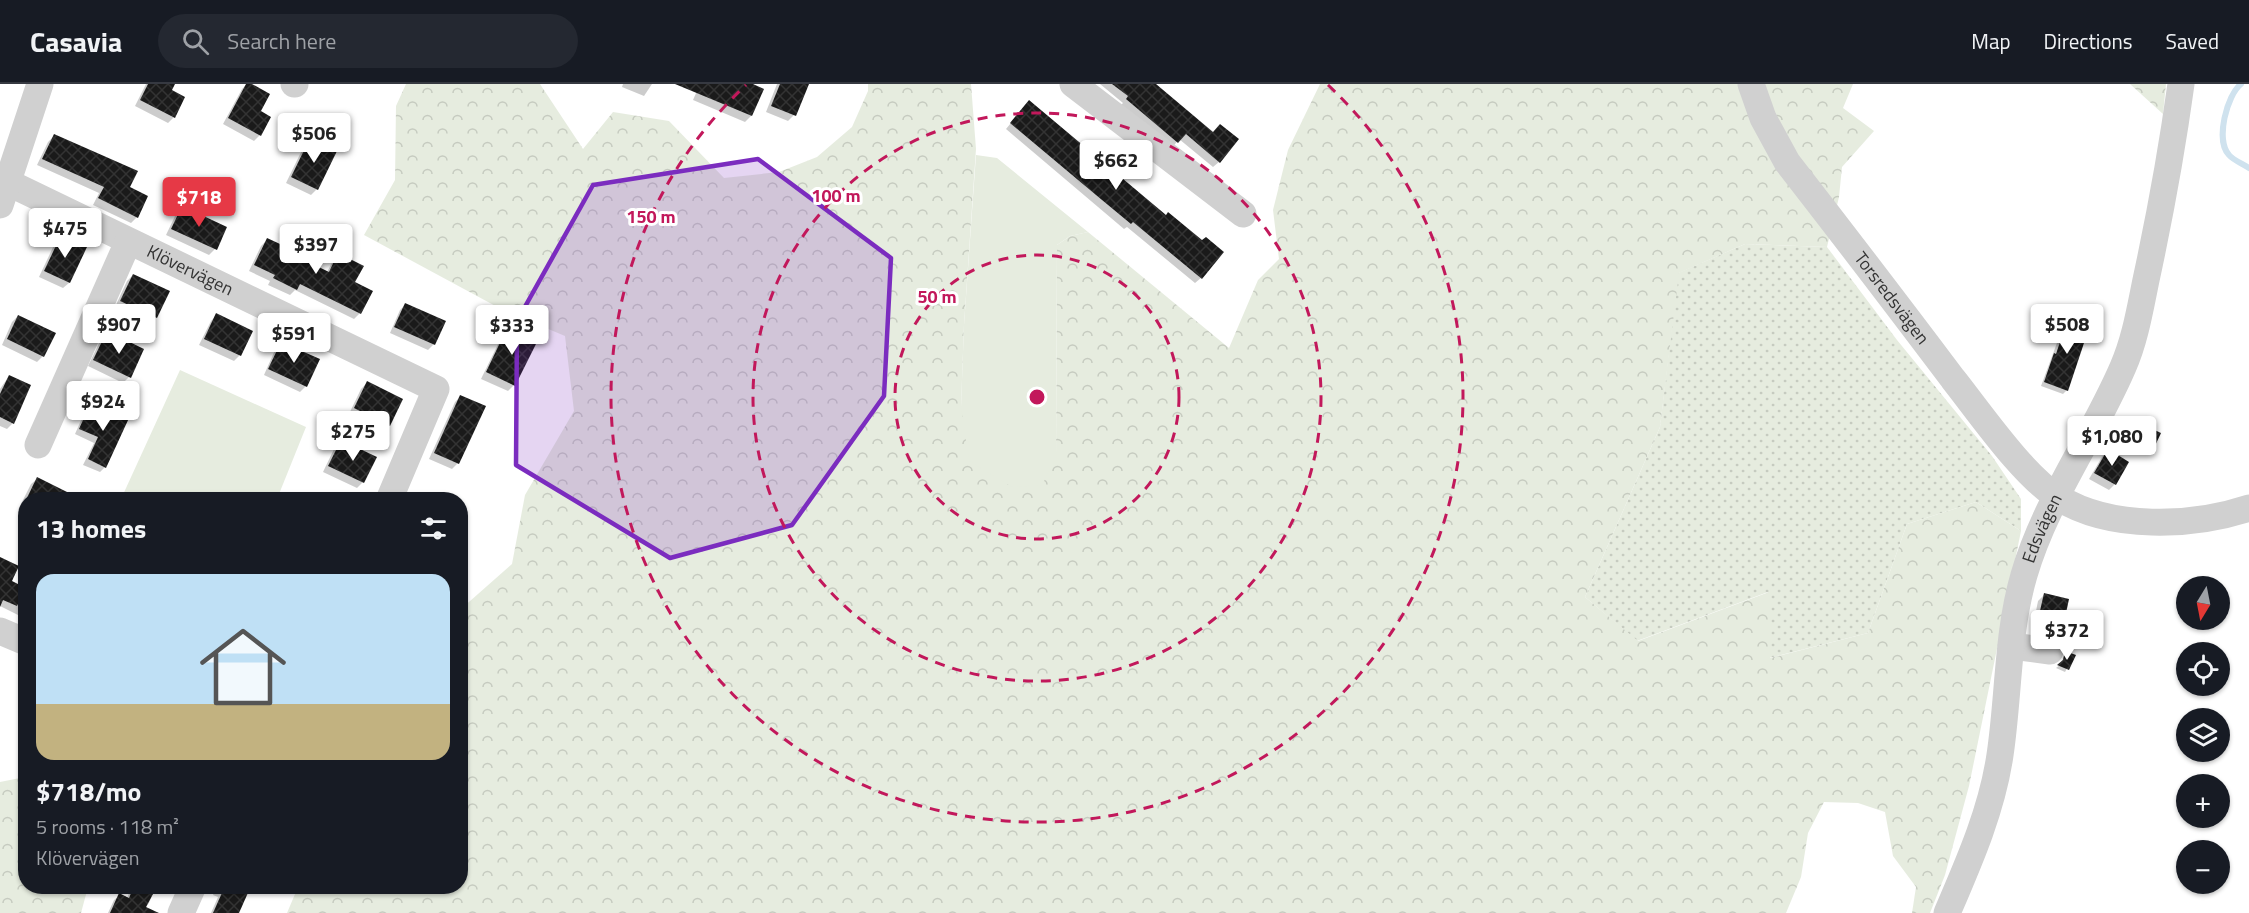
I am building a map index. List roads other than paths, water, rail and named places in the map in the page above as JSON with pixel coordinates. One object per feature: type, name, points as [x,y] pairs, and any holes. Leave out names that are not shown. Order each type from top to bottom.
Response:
[{"type":"street","points":[[4,194],[40,84]]},
{"type":"street","points":[[1073,84],[1243,214]]},
{"type":"street","name":"Torsredsvägen","points":[[1751,84],[1763,118],[1787,162],[1983,417],[2038,481],[2057,497],[2106,518],[2160,522],[2209,517],[2249,508]]},
{"type":"street","name":"Edsvägen","points":[[1947,913],[1986,818],[1993,790],[2000,756],[2017,607],[2024,575],[2034,545],[2124,366],[2135,329],[2162,205],[2181,84]]},
{"type":"street","name":"Klövervägen","points":[[4,194],[128,242],[436,389],[392,492]]},
{"type":"street","name":"Klövervägen","points":[[38,445],[128,242]]},
{"type":"street","points":[[0,631],[18,639]]},
{"type":"street","points":[[2012,646],[2050,651]]},
{"type":"street","points":[[181,913],[190,894]]},
{"type":"waterway","points":[[2241,84],[2227,107],[2223,139],[2229,155],[2249,168]]}]
